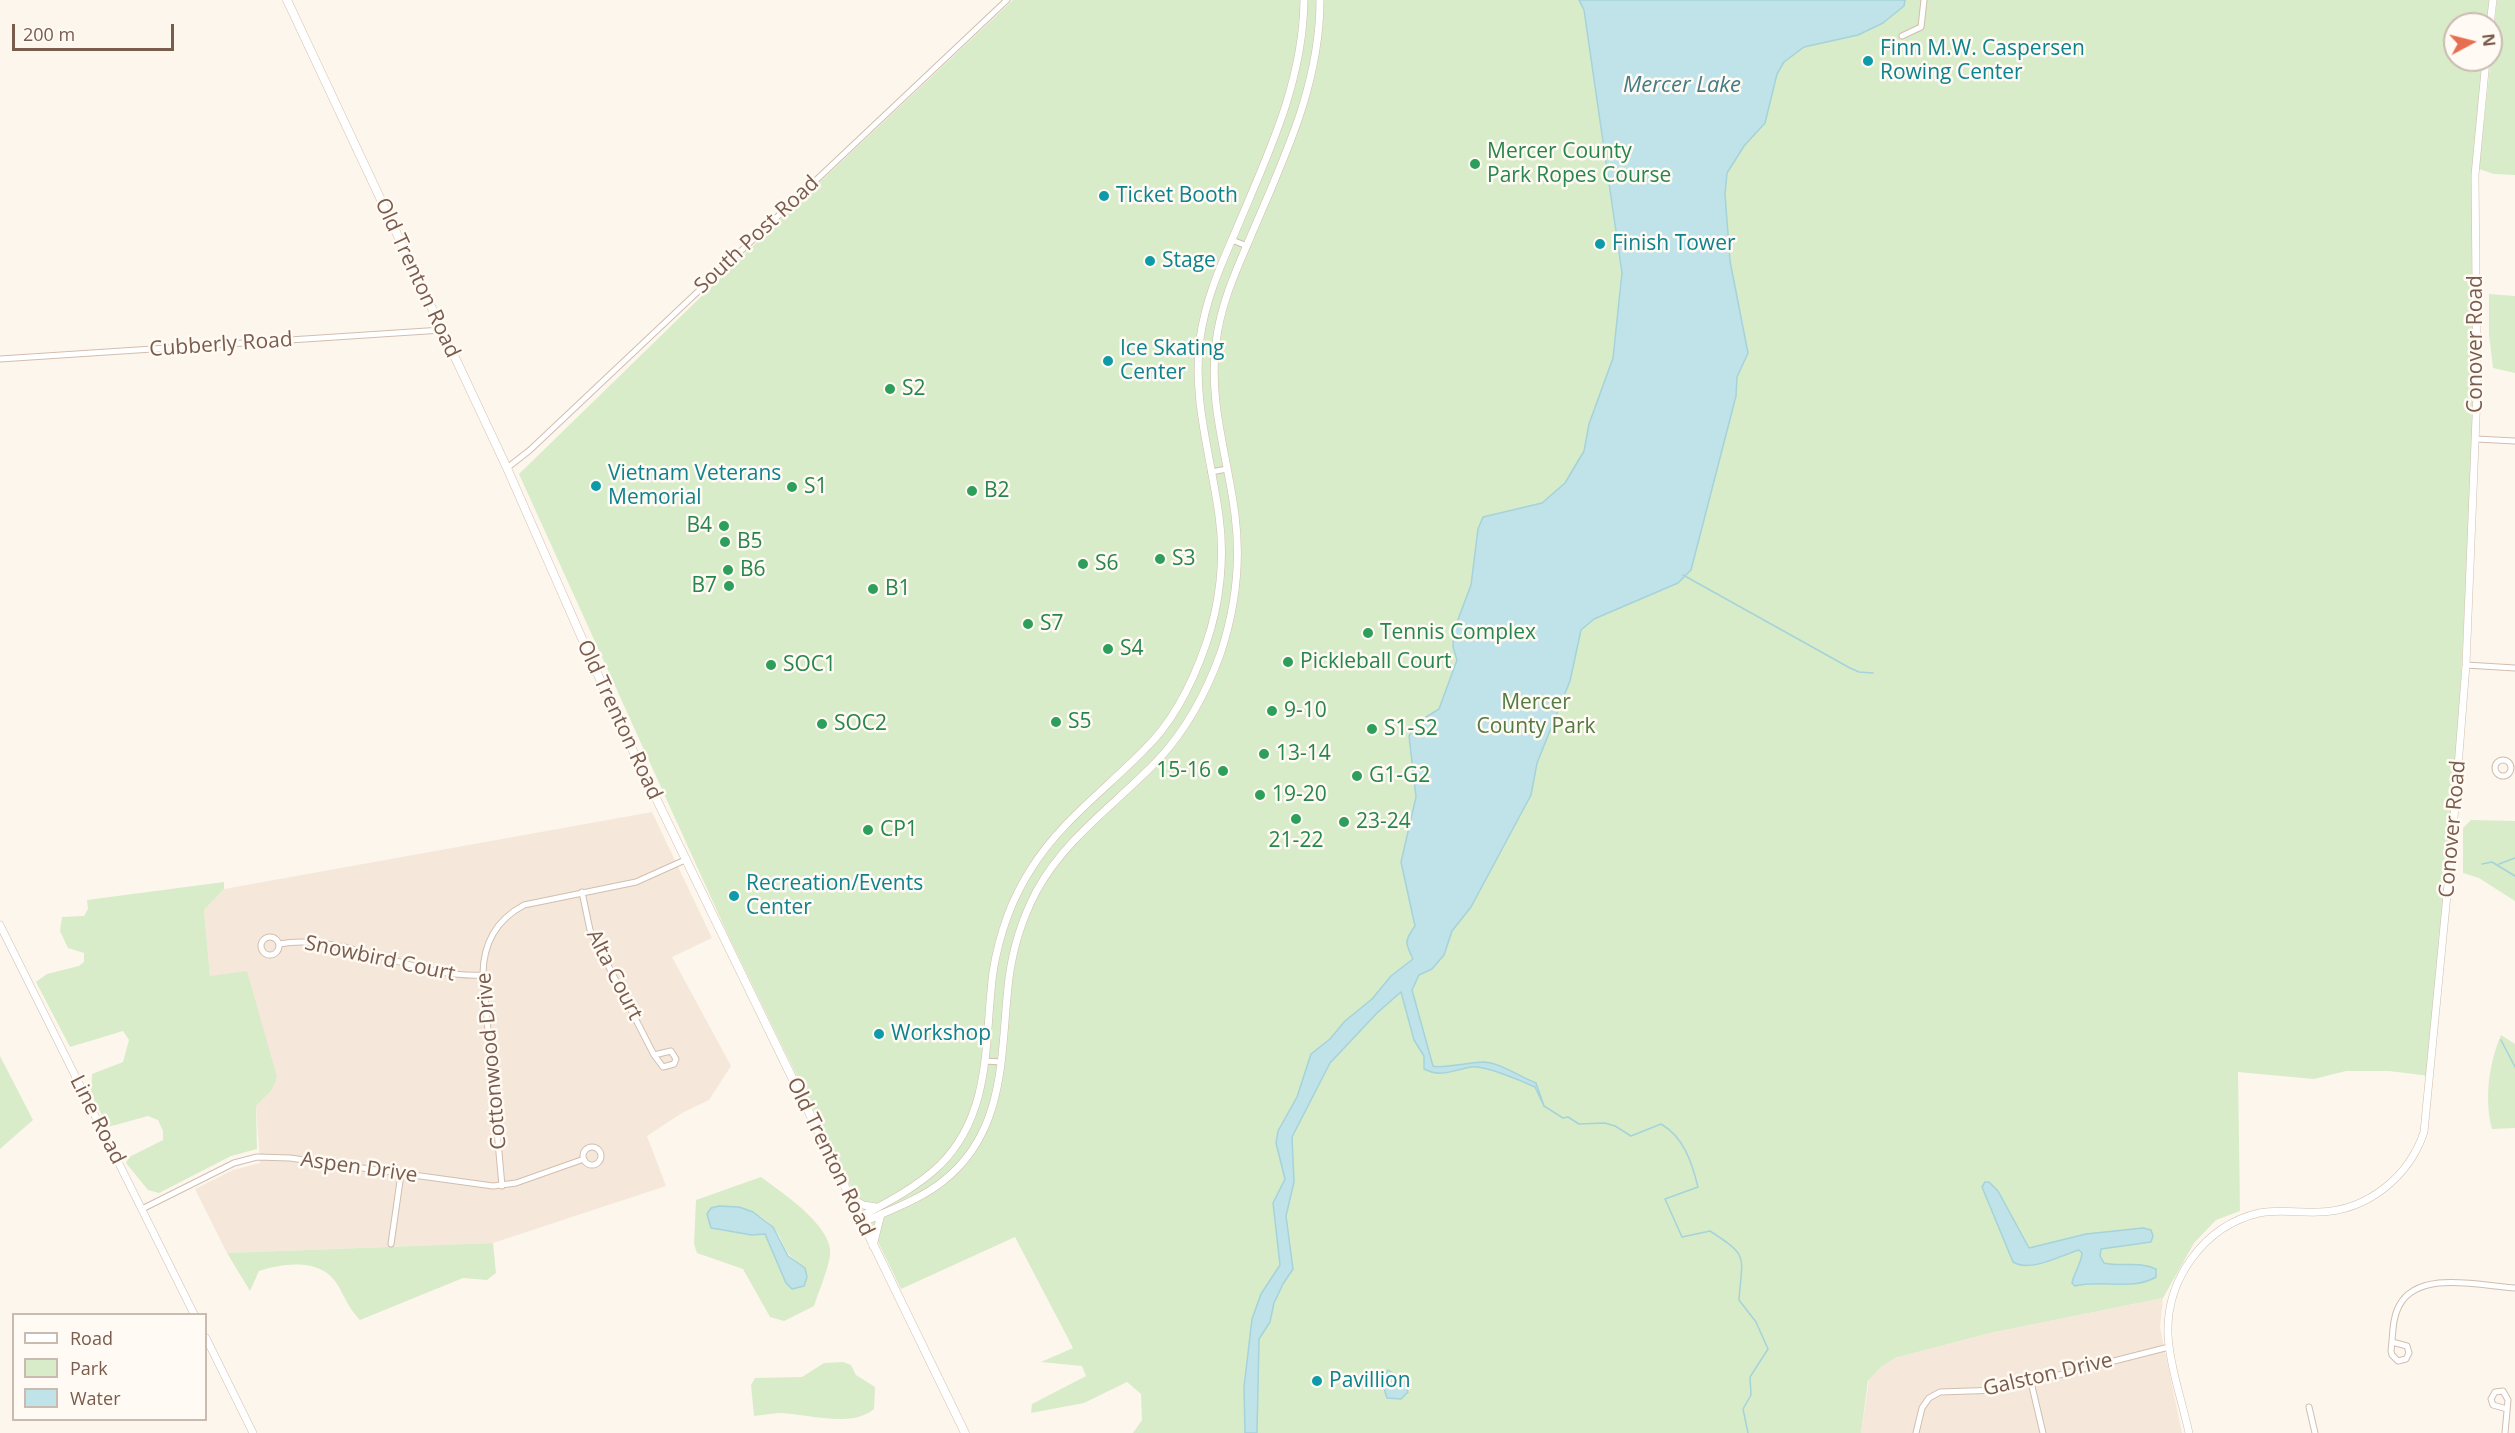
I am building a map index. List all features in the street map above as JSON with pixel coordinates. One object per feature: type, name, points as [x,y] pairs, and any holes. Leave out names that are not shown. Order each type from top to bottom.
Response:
[{"type":"main road","name":"Old Trenton Road","points":[[287,0],[507,468],[617,718],[965,1433]]},
{"type":"street","name":"South Post Road","points":[[507,468],[530,450],[1007,0]]},
{"type":"street","points":[[873,1246],[880,1210],[928,1176],[951,1153],[966,1130],[977,1106],[985,1061],[996,957],[1006,921],[1021,887],[1040,855],[1064,826],[1145,749],[1164,727],[1186,692],[1203,654],[1215,609],[1221,562],[1219,516],[1199,399],[1198,360],[1207,302],[1290,96],[1300,52],[1304,0]]},
{"type":"street","points":[[860,1220],[933,1188],[965,1160],[981,1136],[992,1112],[1001,1062],[1012,957],[1035,895],[1053,865],[1075,838],[1157,761],[1203,694],[1220,654],[1232,612],[1238,552],[1235,514],[1215,399],[1215,352],[1223,307],[1308,94],[1316,54],[1320,0]]},
{"type":"street","points":[[1902,36],[1921,27],[1924,0]]},
{"type":"street","name":"Conover Road","points":[[2189,1433],[2169,1347],[2168,1322],[2177,1285],[2195,1254],[2213,1235],[2235,1222],[2259,1213],[2332,1211],[2366,1200],[2386,1187],[2404,1170],[2420,1143],[2426,1120],[2466,664],[2476,439],[2475,175],[2485,72]]},
{"type":"street","points":[[1232,240],[1247,246]]},
{"type":"street","name":"Cubberly Road","points":[[0,359],[442,330]]},
{"type":"street","points":[[2476,439],[2515,441]]},
{"type":"street","points":[[1211,472],[1227,469]]},
{"type":"street","points":[[2466,664],[2515,668]]},
{"type":"street","name":"Cottonwood Drive","points":[[502,1186],[483,975],[486,947],[495,930],[508,915],[533,902],[636,882],[685,860]]},
{"type":"street","name":"Alta Court","points":[[582,892],[590,930],[654,1055]]},
{"type":"street","name":"Line Road","points":[[0,925],[194,1313]]},
{"type":"street","name":"Snowbird Court","points":[[279,944],[304,941],[327,943],[452,976],[483,975]]},
{"type":"street","points":[[985,1061],[1001,1062]]},
{"type":"street","name":"Aspen Drive","points":[[142,1209],[224,1168],[257,1157],[290,1158],[502,1186],[584,1159]]},
{"type":"street","points":[[391,1244],[401,1174]]},
{"type":"street","points":[[849,1196],[863,1205],[880,1210]]},
{"type":"street","points":[[2392,1342],[2398,1307],[2408,1294],[2421,1286],[2436,1282],[2515,1288]]},
{"type":"street","points":[[207,1340],[253,1433]]},
{"type":"street","name":"Galston Drive","points":[[1916,1433],[1922,1408],[1935,1394],[1946,1391],[1984,1392],[2169,1347]]},
{"type":"street","points":[[2031,1382],[2043,1433]]},
{"type":"street","points":[[2309,1407],[2315,1433]]},
{"type":"street","points":[[2505,1433],[2507,1409]]},
{"type":"shaded area","points":[[652,812],[712,938],[672,957],[731,1066],[709,1100],[682,1113],[647,1136],[666,1186],[493,1243],[227,1253],[195,1189],[233,1170],[260,1163],[256,1106],[272,1090],[210,977],[204,910],[224,889]]},
{"type":"shaded area","points":[[2163,1298],[2160,1327],[2182,1433],[1861,1433],[1869,1380],[1880,1368],[1895,1358],[1990,1333]]},
{"type":"green space","name":"Mercer County Park","points":[[1013,0],[2491,0],[2490,12],[2443,12],[2443,72],[2483,72],[2472,170],[2473,444],[2454,820],[2430,1076],[2389,1071],[2346,1071],[2314,1079],[2238,1072],[2240,1211],[2216,1220],[2194,1243],[2163,1298],[1990,1333],[1895,1358],[1880,1368],[1868,1381],[1861,1433],[1133,1433],[1142,1420],[1141,1394],[1127,1382],[1084,1403],[1031,1413],[1032,1404],[1086,1376],[1082,1366],[1041,1362],[1073,1348],[1015,1237],[901,1289],[728,935],[519,474],[790,210]]},
{"type":"green space","points":[[2497,0],[2515,0],[2515,175],[2494,174],[2479,169],[2489,72],[2503,72],[2503,12],[2496,12]]},
{"type":"green space","points":[[2489,294],[2515,296],[2515,373],[2493,368],[2489,335]]},
{"type":"green space","points":[[2471,820],[2515,821],[2515,901],[2479,878],[2463,873],[2463,828]]},
{"type":"green space","points":[[224,882],[224,889],[204,910],[210,976],[247,971],[277,1077],[272,1090],[256,1106],[257,1149],[231,1156],[159,1193],[148,1190],[126,1163],[129,1157],[163,1140],[163,1131],[158,1120],[148,1116],[108,1127],[91,1094],[92,1074],[123,1062],[129,1040],[123,1031],[70,1047],[36,982],[47,974],[79,966],[84,962],[84,953],[68,948],[60,931],[62,917],[84,916],[88,909],[87,900]]},
{"type":"green space","points":[[2501,1035],[2515,1044],[2515,1128],[2492,1129],[2488,1106],[2489,1081],[2493,1057]]},
{"type":"green space","points":[[0,1056],[33,1120],[0,1149]]},
{"type":"green space","points":[[761,1177],[805,1211],[816,1222],[829,1245],[829,1262],[814,1306],[784,1321],[770,1317],[743,1269],[697,1253],[694,1244],[696,1200]],"holes":[[[739,1207],[769,1223],[788,1253],[797,1261],[775,1257],[771,1242],[762,1232],[752,1235],[718,1230]]]},
{"type":"green space","points":[[493,1243],[496,1273],[487,1280],[463,1278],[360,1320],[337,1284],[322,1270],[312,1266],[290,1265],[259,1271],[250,1291],[227,1253]]},
{"type":"green space","points":[[843,1362],[851,1365],[856,1375],[875,1387],[874,1409],[864,1415],[840,1419],[778,1413],[754,1416],[751,1385],[755,1378],[802,1377],[824,1363]]},
{"type":"water","name":"Mercer Lake","points":[[1579,0],[1905,0],[1904,6],[1883,23],[1858,35],[1804,47],[1784,62],[1777,74],[1765,123],[1744,146],[1727,173],[1725,194],[1730,261],[1748,353],[1737,377],[1736,396],[1691,570],[1678,583],[1594,619],[1581,630],[1570,681],[1537,763],[1531,795],[1471,907],[1452,931],[1444,955],[1432,969],[1419,975],[1412,990],[1433,1066],[1484,1062],[1497,1065],[1536,1083],[1544,1106],[1535,1087],[1494,1071],[1471,1067],[1436,1073],[1424,1069],[1424,1056],[1414,1040],[1401,992],[1377,1013],[1330,1063],[1292,1137],[1294,1182],[1286,1216],[1293,1269],[1274,1303],[1270,1322],[1259,1339],[1257,1433],[1245,1433],[1244,1387],[1252,1319],[1261,1294],[1280,1265],[1273,1203],[1285,1179],[1276,1143],[1278,1131],[1297,1097],[1311,1054],[1372,999],[1391,976],[1413,959],[1407,942],[1415,926],[1401,862],[1416,797],[1409,736],[1418,722],[1439,709],[1457,660],[1453,647],[1454,630],[1471,585],[1478,529],[1483,517],[1542,503],[1565,483],[1584,451],[1589,424],[1613,358],[1622,273],[1584,10]]},
{"type":"water","points":[[1985,1182],[1989,1182],[1998,1191],[2029,1248],[2086,1234],[2143,1228],[2151,1230],[2153,1236],[2151,1242],[2101,1249],[2100,1256],[2104,1263],[2156,1269],[2156,1277],[2137,1283],[2075,1286],[2072,1283],[2082,1253],[2079,1250],[2037,1264],[2020,1265],[2013,1262],[1982,1187]]},
{"type":"water","points":[[739,1207],[753,1212],[773,1227],[788,1256],[805,1268],[807,1277],[804,1286],[792,1289],[786,1283],[765,1234],[752,1235],[711,1228],[707,1214],[711,1208]]},
{"type":"water","points":[[1388,1370],[1403,1380],[1408,1392],[1401,1399],[1387,1398],[1382,1382]]},
{"type":"waterway","points":[[1683,575],[1850,668],[1859,672],[1873,673]]},
{"type":"waterway","points":[[2499,864],[2515,858]]},
{"type":"waterway","points":[[2482,864],[2492,862],[2515,876]]},
{"type":"waterway","points":[[2501,1040],[2515,1067]]},
{"type":"waterway","points":[[1544,1106],[1563,1118],[1568,1117],[1579,1124],[1605,1123],[1631,1136],[1661,1124],[1676,1136],[1686,1151],[1698,1187],[1665,1199],[1682,1237],[1710,1231],[1738,1252],[1742,1265],[1739,1300],[1756,1322],[1768,1349],[1750,1377],[1751,1395],[1743,1409],[1748,1433]]},
{"type":"place","name":"Finn M.W. Caspersen Rowing Center","points":[[1868,61]]},
{"type":"place","name":"Mercer County Park Ropes Course","points":[[1475,164]]},
{"type":"place","name":"Ticket Booth","points":[[1104,196]]},
{"type":"place","name":"Finish Tower","points":[[1600,244]]},
{"type":"place","name":"Stage","points":[[1150,261]]},
{"type":"place","name":"Ice Skating Center","points":[[1108,361]]},
{"type":"place","name":"S2","points":[[890,389]]},
{"type":"place","name":"Vietnam Veterans Memorial","points":[[596,486]]},
{"type":"place","name":"S1","points":[[792,487]]},
{"type":"place","name":"B2","points":[[972,491]]},
{"type":"place","name":"B4","points":[[724,526]]},
{"type":"place","name":"B5","points":[[725,542]]},
{"type":"place","name":"S3","points":[[1160,559]]},
{"type":"place","name":"S6","points":[[1083,564]]},
{"type":"place","name":"B6","points":[[728,570]]},
{"type":"place","name":"B7","points":[[729,586]]},
{"type":"place","name":"B1","points":[[873,589]]},
{"type":"place","name":"S7","points":[[1028,624]]},
{"type":"place","name":"Tennis Complex","points":[[1368,633]]},
{"type":"place","name":"S4","points":[[1108,649]]},
{"type":"place","name":"Pickleball Court","points":[[1288,662]]},
{"type":"place","name":"SOC1","points":[[771,665]]},
{"type":"place","name":"9-10","points":[[1272,711]]},
{"type":"place","name":"S5","points":[[1056,722]]},
{"type":"place","name":"SOC2","points":[[822,724]]},
{"type":"place","name":"S1-S2","points":[[1372,729]]},
{"type":"place","name":"13-14","points":[[1264,754]]},
{"type":"place","name":"15-16","points":[[1223,771]]},
{"type":"place","name":"G1-G2","points":[[1357,776]]},
{"type":"place","name":"19-20","points":[[1260,795]]},
{"type":"place","name":"21-22","points":[[1296,819]]},
{"type":"place","name":"23-24","points":[[1344,822]]},
{"type":"place","name":"CP1","points":[[868,830]]},
{"type":"place","name":"Recreation/Events Center","points":[[734,896]]},
{"type":"place","name":"Workshop","points":[[879,1034]]},
{"type":"place","name":"Pavillion","points":[[1317,1381]]}]
